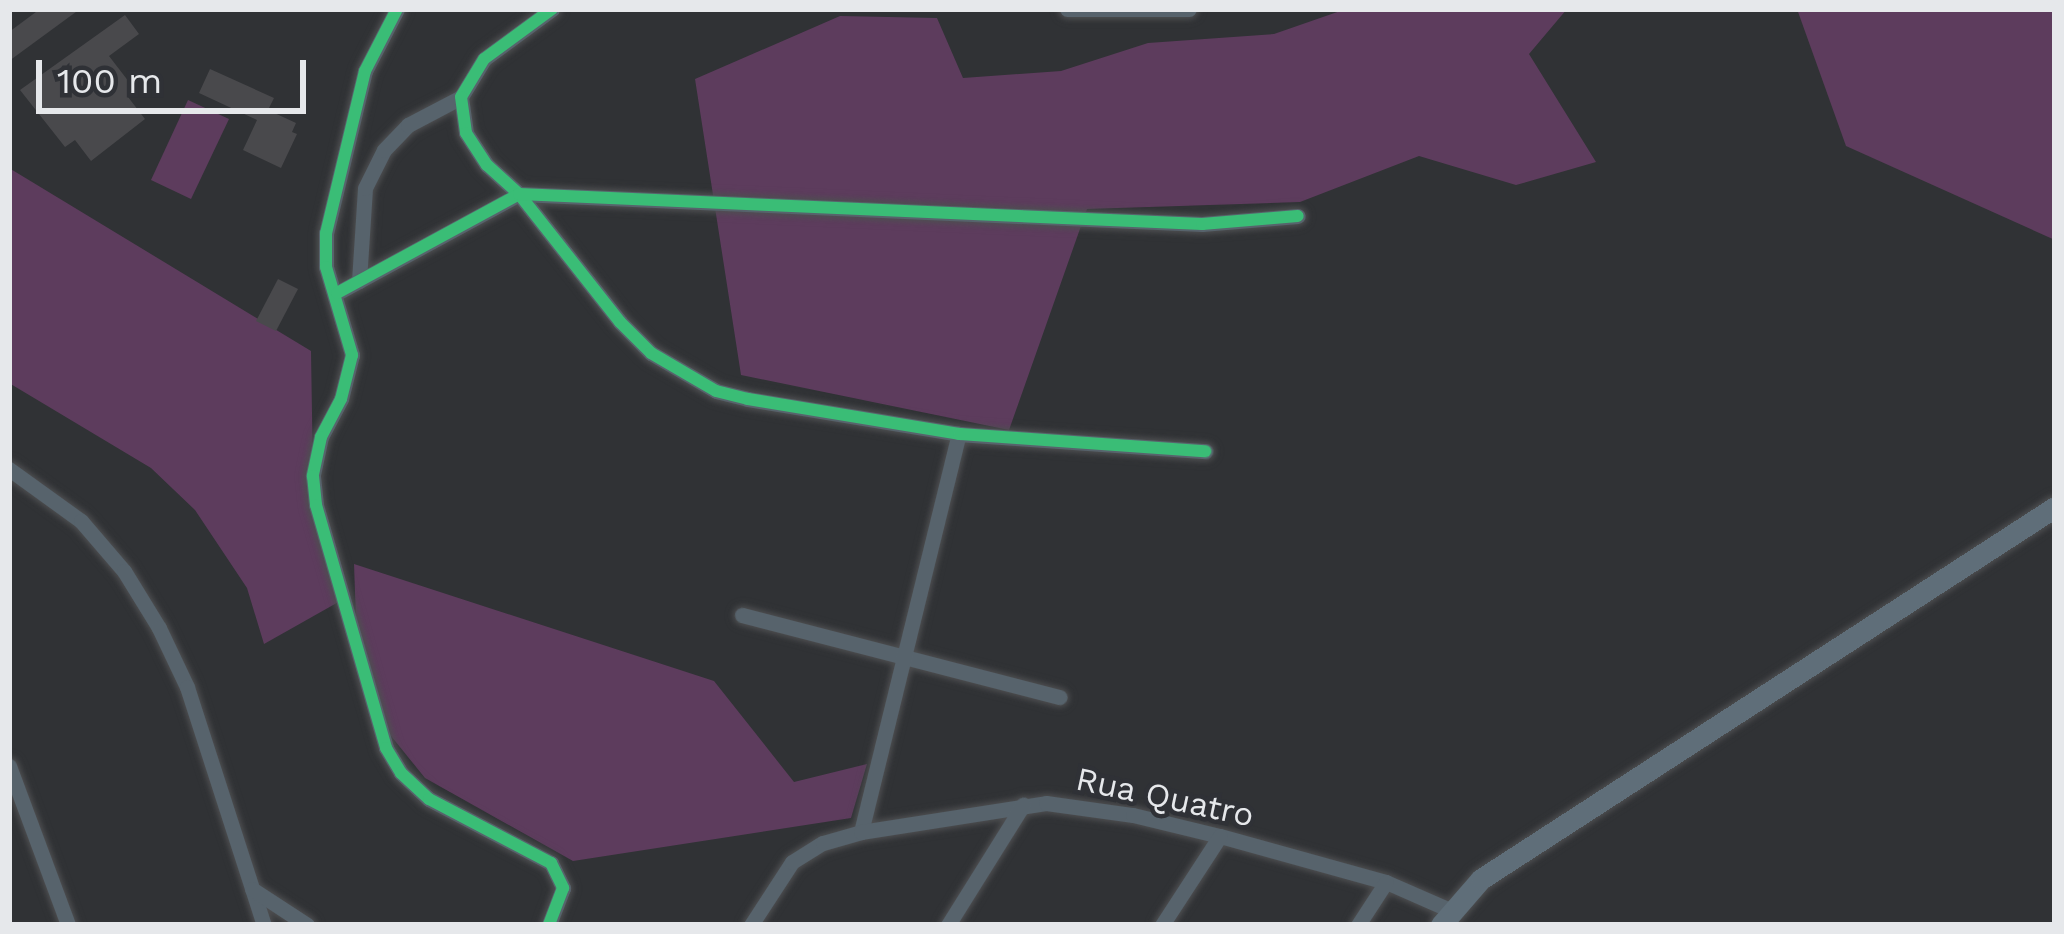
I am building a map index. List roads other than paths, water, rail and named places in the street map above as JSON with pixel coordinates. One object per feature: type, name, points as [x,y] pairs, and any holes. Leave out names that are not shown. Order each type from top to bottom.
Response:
[{"type":"main road","points":[[1446,918],[1481,879],[2055,507]]},
{"type":"street","points":[[397,9],[365,71],[341,154],[326,233],[326,267],[352,355],[321,437],[313,476],[327,548],[386,748],[401,773],[429,799],[540,854],[563,888],[549,925]]},
{"type":"street","points":[[359,281],[365,188],[384,150],[408,125],[461,97],[484,59],[552,9]]},
{"type":"street","points":[[1067,9],[1189,9]]},
{"type":"street","points":[[461,97],[466,133],[487,165],[519,194],[620,322],[684,375],[748,399],[959,434],[1205,451]]},
{"type":"street","points":[[337,293],[519,194],[1202,224],[1298,216]]},
{"type":"street","points":[[861,832],[959,434]]},
{"type":"street","points":[[9,469],[81,521],[124,571],[159,628],[187,687],[264,925]]},
{"type":"street","points":[[742,615],[1060,697]]},
{"type":"street","points":[[9,766],[68,925]]},
{"type":"street","name":"Rua Quatro","points":[[751,925],[792,862],[823,843],[861,832],[1023,806],[1068,804],[1220,836],[1386,882],[1446,918]]},
{"type":"street","points":[[948,925],[1023,806]]},
{"type":"street","points":[[1162,925],[1220,836]]},
{"type":"street","points":[[1358,925],[1386,882]]},
{"type":"street","points":[[251,889],[307,925]]}]
